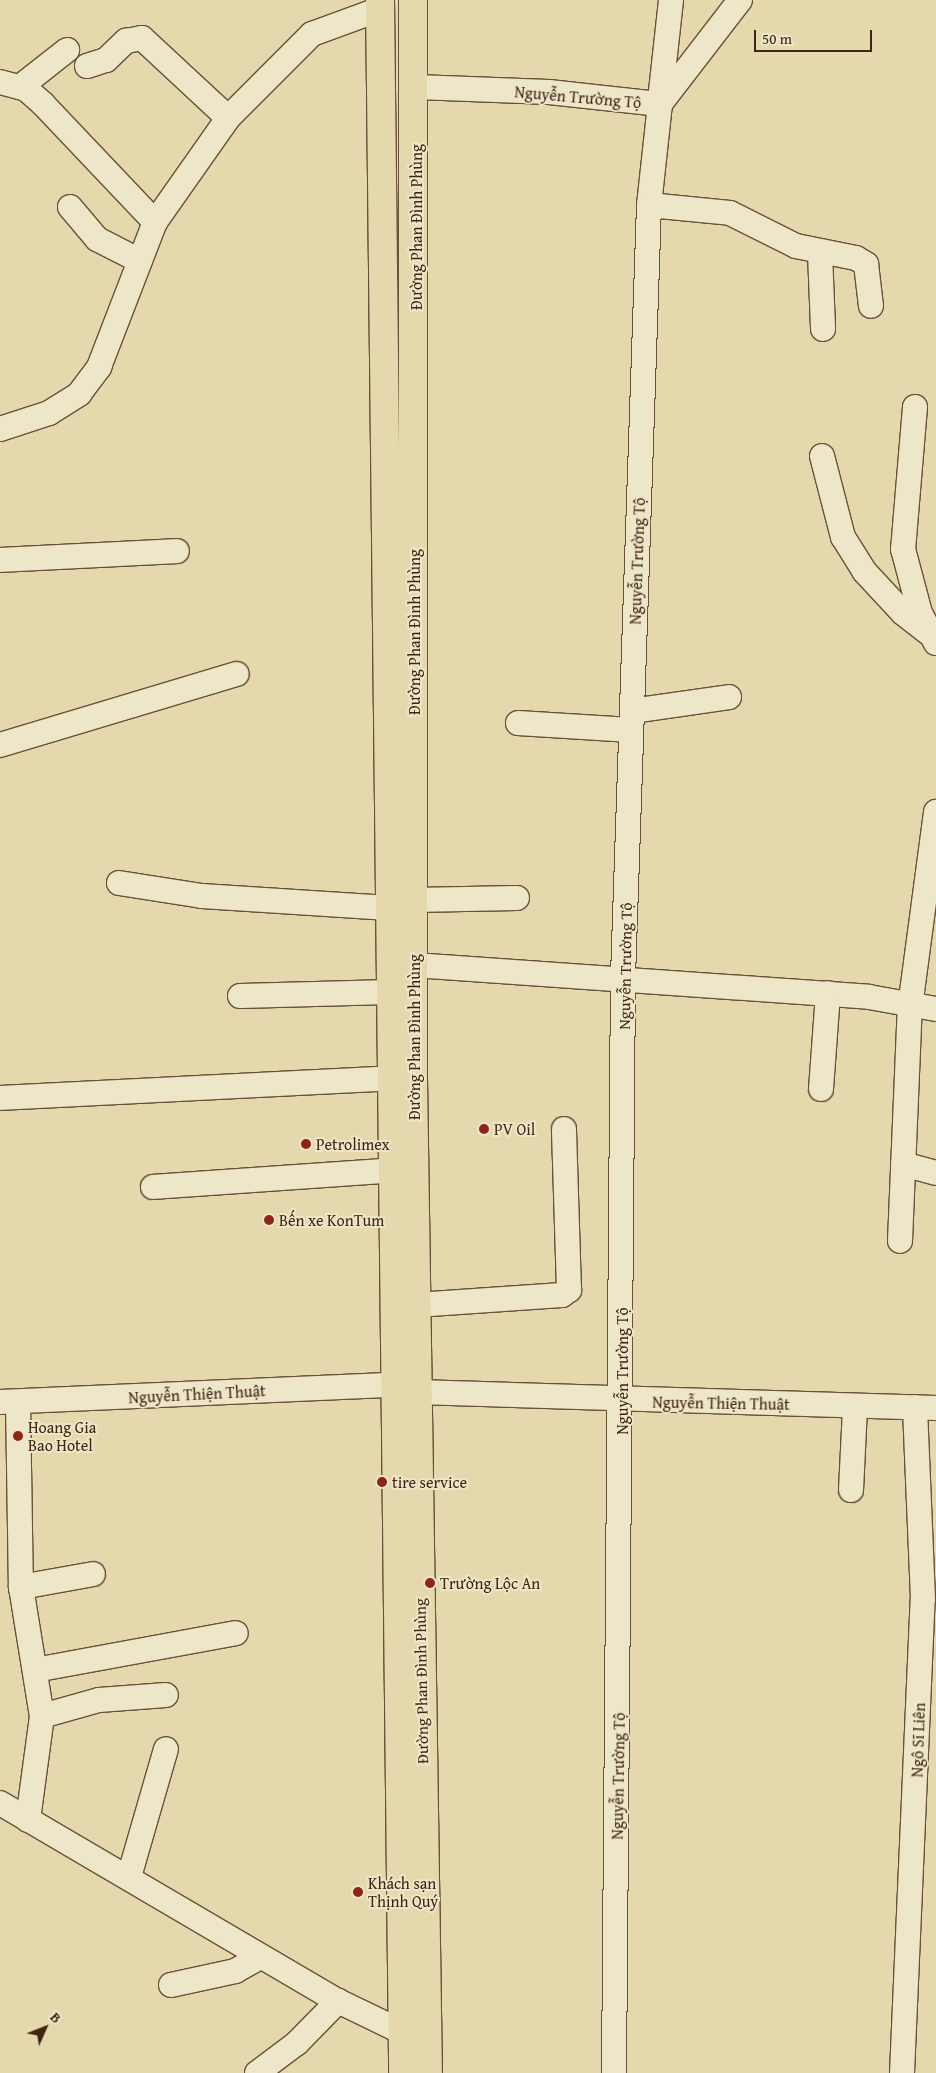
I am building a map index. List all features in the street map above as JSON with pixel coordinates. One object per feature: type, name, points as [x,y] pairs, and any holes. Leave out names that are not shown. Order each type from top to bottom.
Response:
[{"type":"main road","name":"Đường Phan Đình Phùng","points":[[403,2073],[414,2032],[405,1389],[404,1169],[402,1077],[390,992],[401,904],[416,87],[413,0]]},
{"type":"main road","name":"Đường Phan Đình Phùng","points":[[380,4],[401,904],[414,965],[402,1077]]},
{"type":"main road","name":"Đường Phan Đình Phùng","points":[[404,1169],[416,1305],[405,1389]]},
{"type":"main road","name":"Đường Phan Đình Phùng","points":[[414,2032],[428,2073]]},
{"type":"street","points":[[660,104],[671,0]]},
{"type":"street","points":[[660,104],[740,0]]},
{"type":"street","points":[[0,429],[50,412],[79,394],[99,367],[154,222],[228,118],[312,34],[380,4]]},
{"type":"street","points":[[87,66],[106,60],[126,40],[142,38],[228,118]]},
{"type":"street","points":[[67,50],[10,85],[43,104],[154,222]]},
{"type":"street","name":"Nguyễn Trường Tộ","points":[[416,87],[549,92],[660,104],[649,204],[623,977],[622,1401],[614,2073]]},
{"type":"street","points":[[649,204],[730,213],[820,253],[856,258],[866,264],[871,306]]},
{"type":"street","points":[[70,207],[97,239],[140,261]]},
{"type":"street","points":[[820,253],[823,329]]},
{"type":"street","points":[[915,407],[903,549],[932,638]]},
{"type":"street","points":[[822,456],[843,537],[864,571],[903,614],[932,638]]},
{"type":"street","points":[[0,560],[177,551]]},
{"type":"street","points":[[0,745],[237,674]]},
{"type":"street","points":[[518,723],[632,721],[729,697]]},
{"type":"street","points":[[900,1241],[910,1008],[932,874],[936,812]]},
{"type":"street","points":[[119,883],[202,896],[401,904],[517,898]]},
{"type":"street","points":[[414,965],[623,977],[868,996],[910,1008],[936,1009]]},
{"type":"street","points":[[240,996],[390,992]]},
{"type":"street","points":[[821,1089],[828,993]]},
{"type":"street","points":[[0,1098],[402,1077]]},
{"type":"street","points":[[416,1305],[562,1295],[569,1290],[564,1129]]},
{"type":"street","points":[[903,1164],[936,1173]]},
{"type":"street","points":[[153,1187],[404,1169]]},
{"type":"street","name":"Nguyễn Thiện Thuật","points":[[9,1402],[405,1389],[622,1401],[925,1408]]},
{"type":"street","points":[[9,1402],[21,1587],[42,1716],[28,1820]]},
{"type":"street","points":[[851,1490],[855,1407]]},
{"type":"street","name":"Ngô Sĩ Liên","points":[[902,2073],[923,1599],[925,1408]]},
{"type":"street","points":[[21,1587],[93,1574]]},
{"type":"street","points":[[35,1670],[236,1633]]},
{"type":"street","points":[[42,1716],[99,1700],[166,1695]]},
{"type":"street","points":[[129,1877],[166,1749]]},
{"type":"street","points":[[0,1803],[338,2001],[414,2032]]},
{"type":"street","points":[[171,1985],[235,1971],[260,1957]]},
{"type":"street","points":[[257,2073],[297,2043],[338,2001]]},
{"type":"place","name":"PV Oil","points":[[484,1129]]},
{"type":"place","name":"Petrolimex","points":[[306,1144]]},
{"type":"place","name":"Bến xe KonTum","points":[[269,1220]]},
{"type":"place","name":"Hoang Gia Bao Hotel","points":[[18,1436]]},
{"type":"place","name":"tire service","points":[[382,1482]]},
{"type":"place","name":"Trường Lộc An","points":[[430,1583]]},
{"type":"place","name":"Khách sạn Thịnh Quý","points":[[358,1892]]}]
